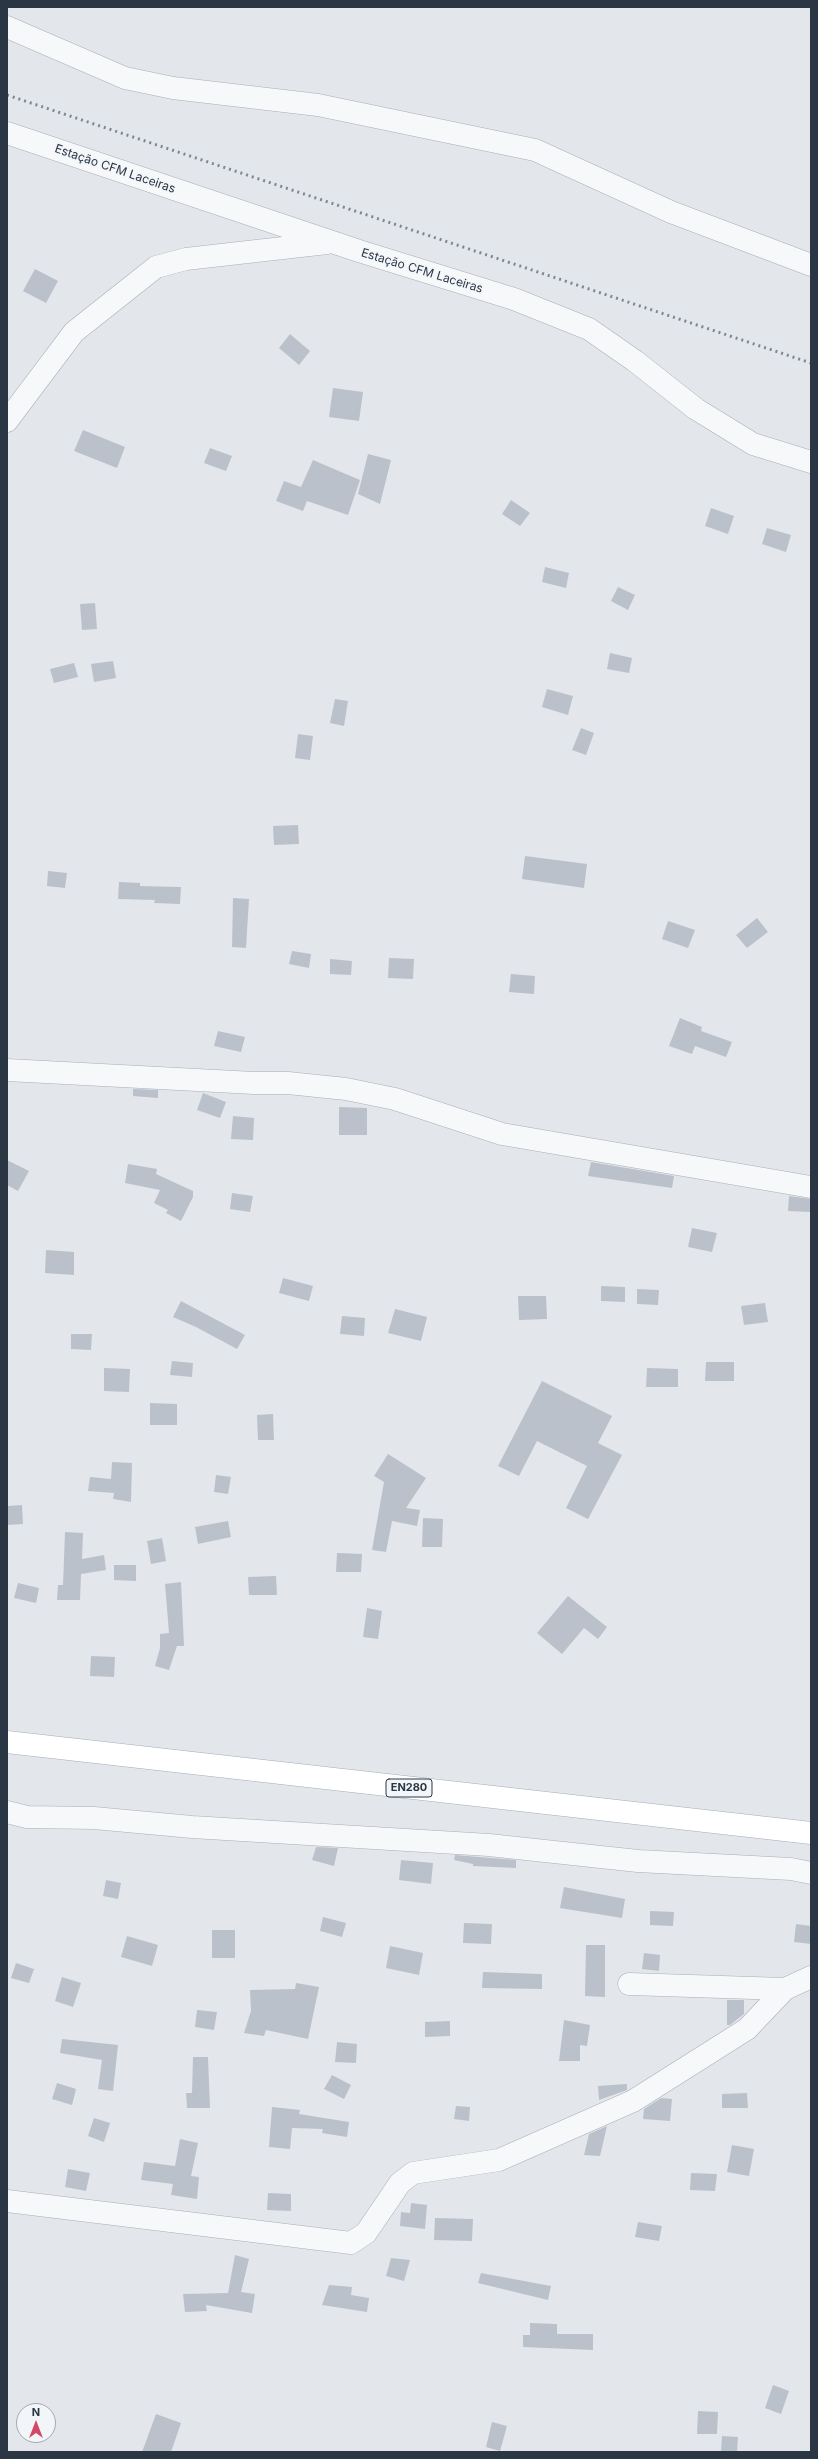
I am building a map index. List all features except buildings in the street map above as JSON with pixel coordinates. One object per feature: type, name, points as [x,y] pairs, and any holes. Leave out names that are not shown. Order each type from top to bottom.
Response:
[{"type":"main road","name":"EN280","points":[[7,1742],[811,1833]]},
{"type":"street","points":[[7,27],[125,78],[173,88],[318,105],[535,150],[671,212],[811,265]]},
{"type":"street","name":"Estação CFM Laceiras","points":[[7,133],[332,242],[514,299],[589,329],[635,361],[696,409],[753,444],[811,462]]},
{"type":"street","points":[[7,421],[74,332],[156,267],[186,259],[332,242]]},
{"type":"street","points":[[7,1070],[254,1084],[288,1083],[346,1089],[395,1099],[502,1134],[811,1186]]},
{"type":"street","points":[[7,1812],[27,1817],[94,1818],[192,1827],[489,1845],[638,1860],[791,1869],[811,1873]]},
{"type":"street","points":[[7,2201],[351,2243],[366,2233],[400,2183],[413,2173],[499,2160],[626,2104],[747,2029],[785,1990],[811,1977]]},
{"type":"street","points":[[629,1984],[785,1990]]},
{"type":"railway","points":[[7,95],[811,363]]}]
